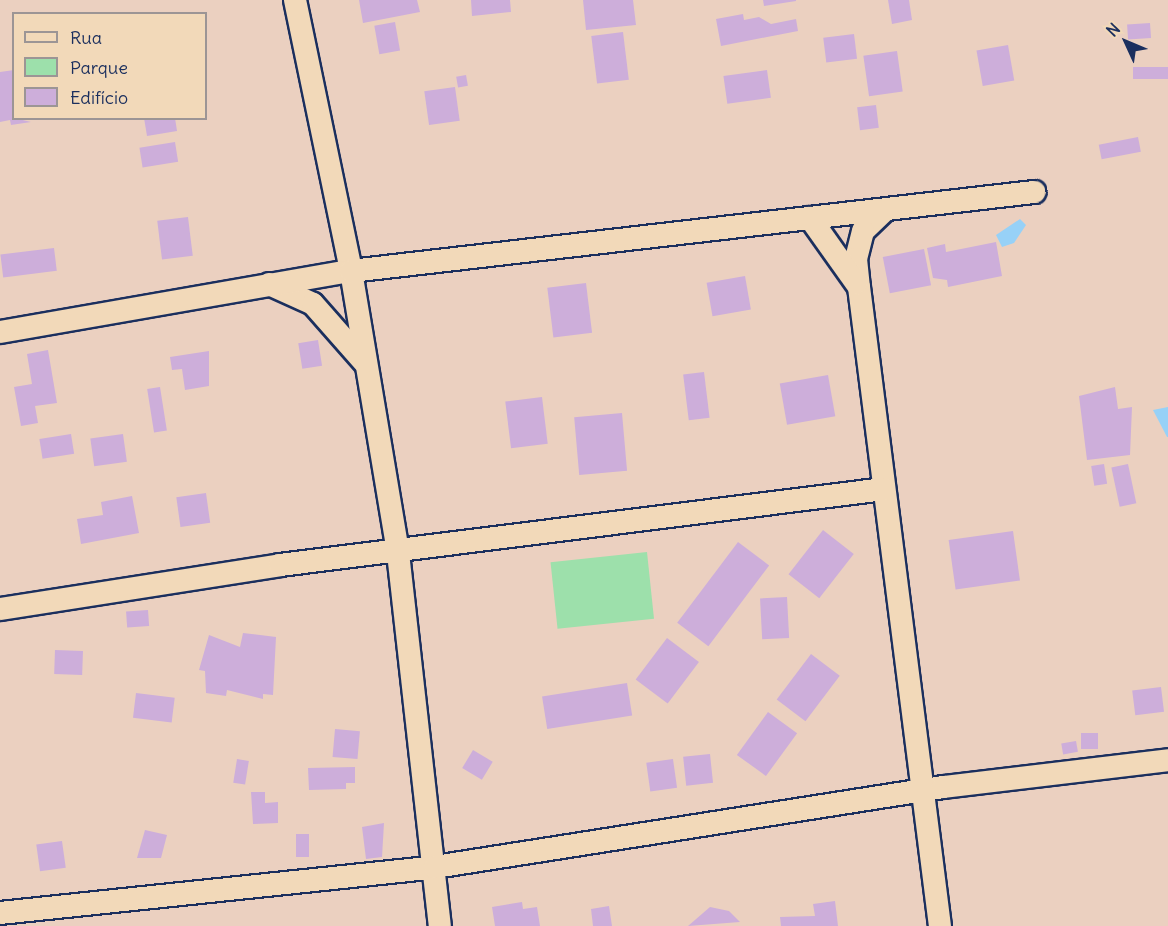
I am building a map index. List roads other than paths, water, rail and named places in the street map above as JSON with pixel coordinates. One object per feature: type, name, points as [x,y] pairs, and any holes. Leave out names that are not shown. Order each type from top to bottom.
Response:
[{"type":"street","points":[[295,0],[351,271],[364,362],[398,553],[440,926]]},
{"type":"street","points":[[0,332],[351,271],[1034,192]]},
{"type":"street","points":[[885,210],[863,231],[856,259],[920,791],[940,926]]},
{"type":"street","points":[[810,218],[859,287]]},
{"type":"street","points":[[267,284],[313,304],[364,362]]},
{"type":"street","points":[[0,609],[280,565],[398,553],[884,489]]},
{"type":"street","points":[[0,914],[435,867],[920,791],[1168,760]]},
{"type":"water","points":[[1020,219],[1026,225],[1014,243],[1002,247],[996,235]]},
{"type":"water","points":[[1168,407],[1168,437],[1167,437],[1153,410]]}]
